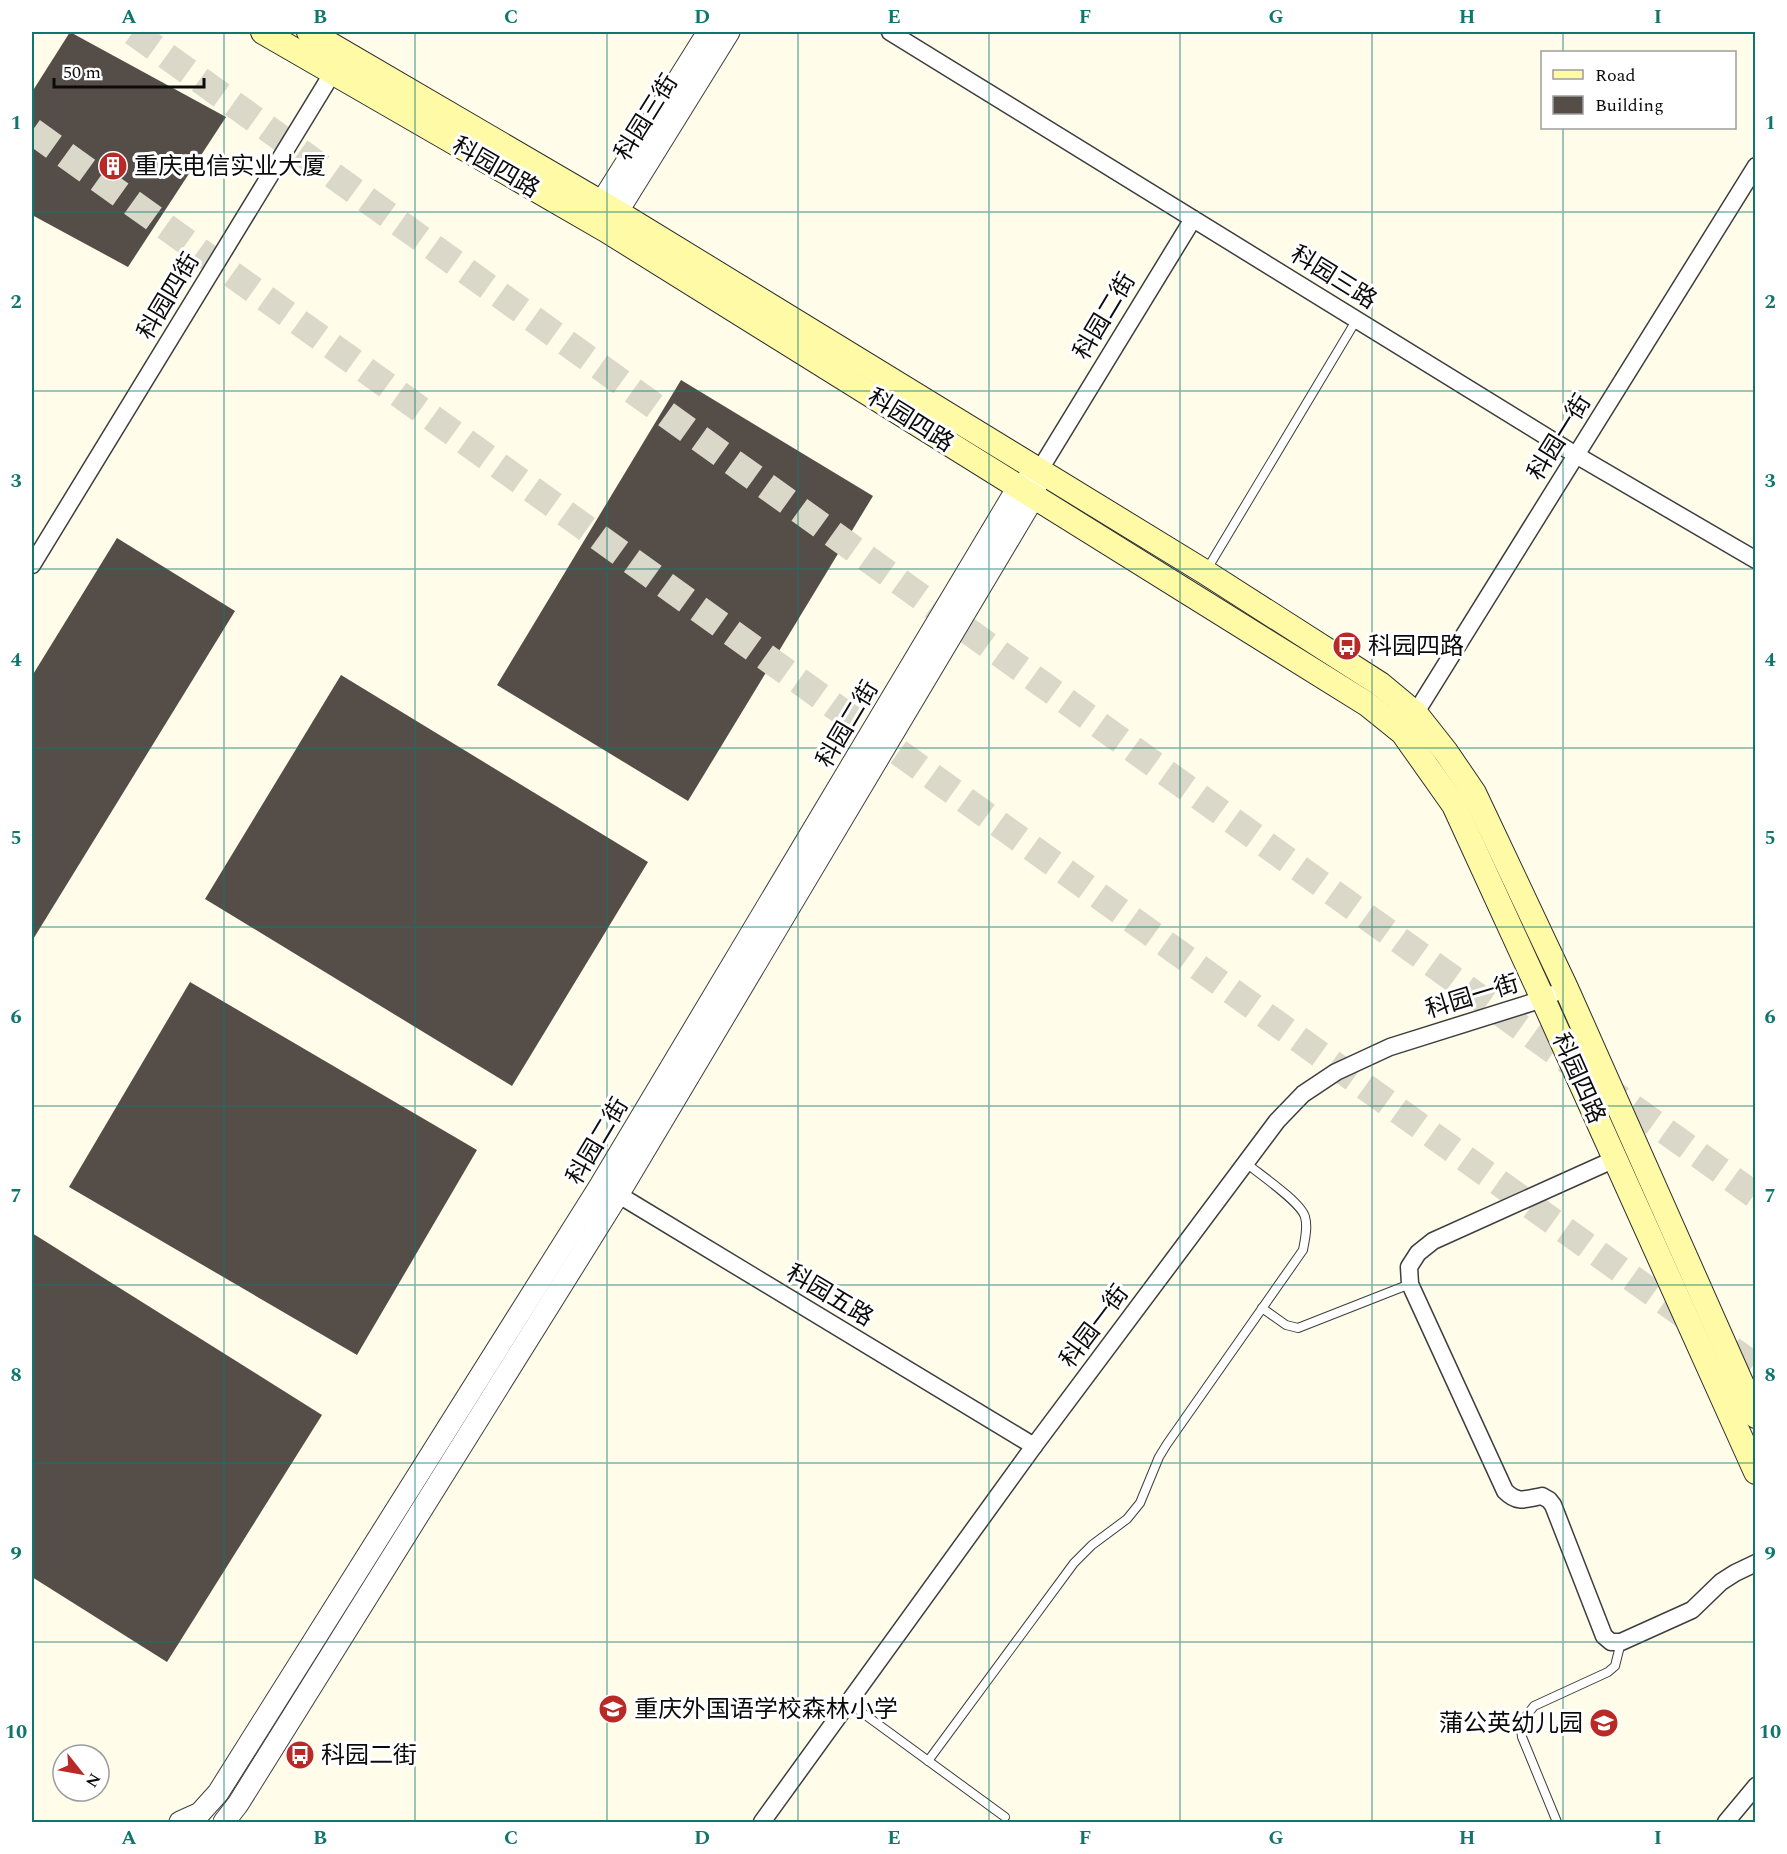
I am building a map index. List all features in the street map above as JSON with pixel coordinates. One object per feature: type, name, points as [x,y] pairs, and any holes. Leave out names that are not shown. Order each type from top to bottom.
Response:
[{"type":"main road","name":"科园四路","points":[[263,32],[338,63],[603,216],[1039,471],[1380,684],[1409,723],[1454,805],[1755,1472]]},
{"type":"main road","name":"科园四路","points":[[309,32],[338,63]]},
{"type":"main road","name":"科园四路","points":[[603,216],[1026,492],[1367,704],[1409,723],[1446,752],[1473,793],[1566,988],[1755,1416]]},
{"type":"street","name":"科园三街","points":[[603,216],[708,32]]},
{"type":"street","name":"科园三街","points":[[603,216],[729,32]]},
{"type":"street","name":"科园三路","points":[[890,32],[1576,455],[1755,560]]},
{"type":"street","name":"科园四街","points":[[32,565],[338,63]]},
{"type":"street","name":"科园一街","points":[[1409,723],[1755,166]]},
{"type":"street","name":"科园二街","points":[[224,1822],[238,1804],[610,1190],[1026,492],[1193,219]]},
{"type":"street","name":"科园一街","points":[[762,1822],[1034,1446],[1277,1121],[1303,1094],[1336,1072],[1390,1047],[1543,999],[1566,988]]},
{"type":"street","points":[[1615,1158],[1433,1241],[1418,1253],[1409,1267],[1410,1284],[1505,1491],[1512,1498],[1521,1500],[1542,1496],[1553,1505],[1604,1636],[1611,1642],[1620,1642],[1692,1610],[1721,1582],[1755,1563]]},
{"type":"street","name":"科园二街","points":[[180,1822],[206,1818],[218,1793],[610,1190]]},
{"type":"street","name":"科园五路","points":[[610,1190],[1034,1446]]},
{"type":"street","points":[[1726,1822],[1755,1786]]},
{"type":"lane","points":[[1205,573],[1357,319]]},
{"type":"lane","points":[[928,1761],[1074,1563],[1092,1545],[1126,1519],[1140,1503],[1167,1443],[1304,1250],[1305,1216],[1299,1206],[1246,1163]]},
{"type":"lane","points":[[1262,1308],[1286,1325],[1298,1328],[1410,1284]]},
{"type":"lane","points":[[1557,1822],[1521,1737],[1524,1719],[1534,1706],[1608,1672],[1615,1666],[1620,1642]]},
{"type":"lane","points":[[849,1703],[1005,1817]]},
{"type":"building","name":"重庆电信实业大厦","points":[[70,32],[226,117],[128,267],[32,215],[32,92]]},
{"type":"building","points":[[681,380],[873,496],[688,801],[497,685]]},
{"type":"building","points":[[117,538],[235,611],[32,941],[32,676]]},
{"type":"building","points":[[341,675],[648,862],[512,1086],[205,899]]},
{"type":"building","points":[[190,982],[477,1150],[357,1355],[69,1187]]},
{"type":"building","points":[[32,1233],[322,1415],[167,1662],[32,1577]]},
{"type":"tunnel","points":[[133,32],[1756,1196]]},
{"type":"tunnel","points":[[32,131],[1756,1367]]},
{"type":"place","name":"重庆电信实业大厦","points":[[113,166]]},
{"type":"place","name":"科园四路","points":[[1347,646]]},
{"type":"place","name":"重庆外国语学校森林小学","points":[[613,1709]]},
{"type":"place","name":"蒲公英幼儿园","points":[[1604,1723]]},
{"type":"place","name":"科园二街","points":[[300,1755]]}]
